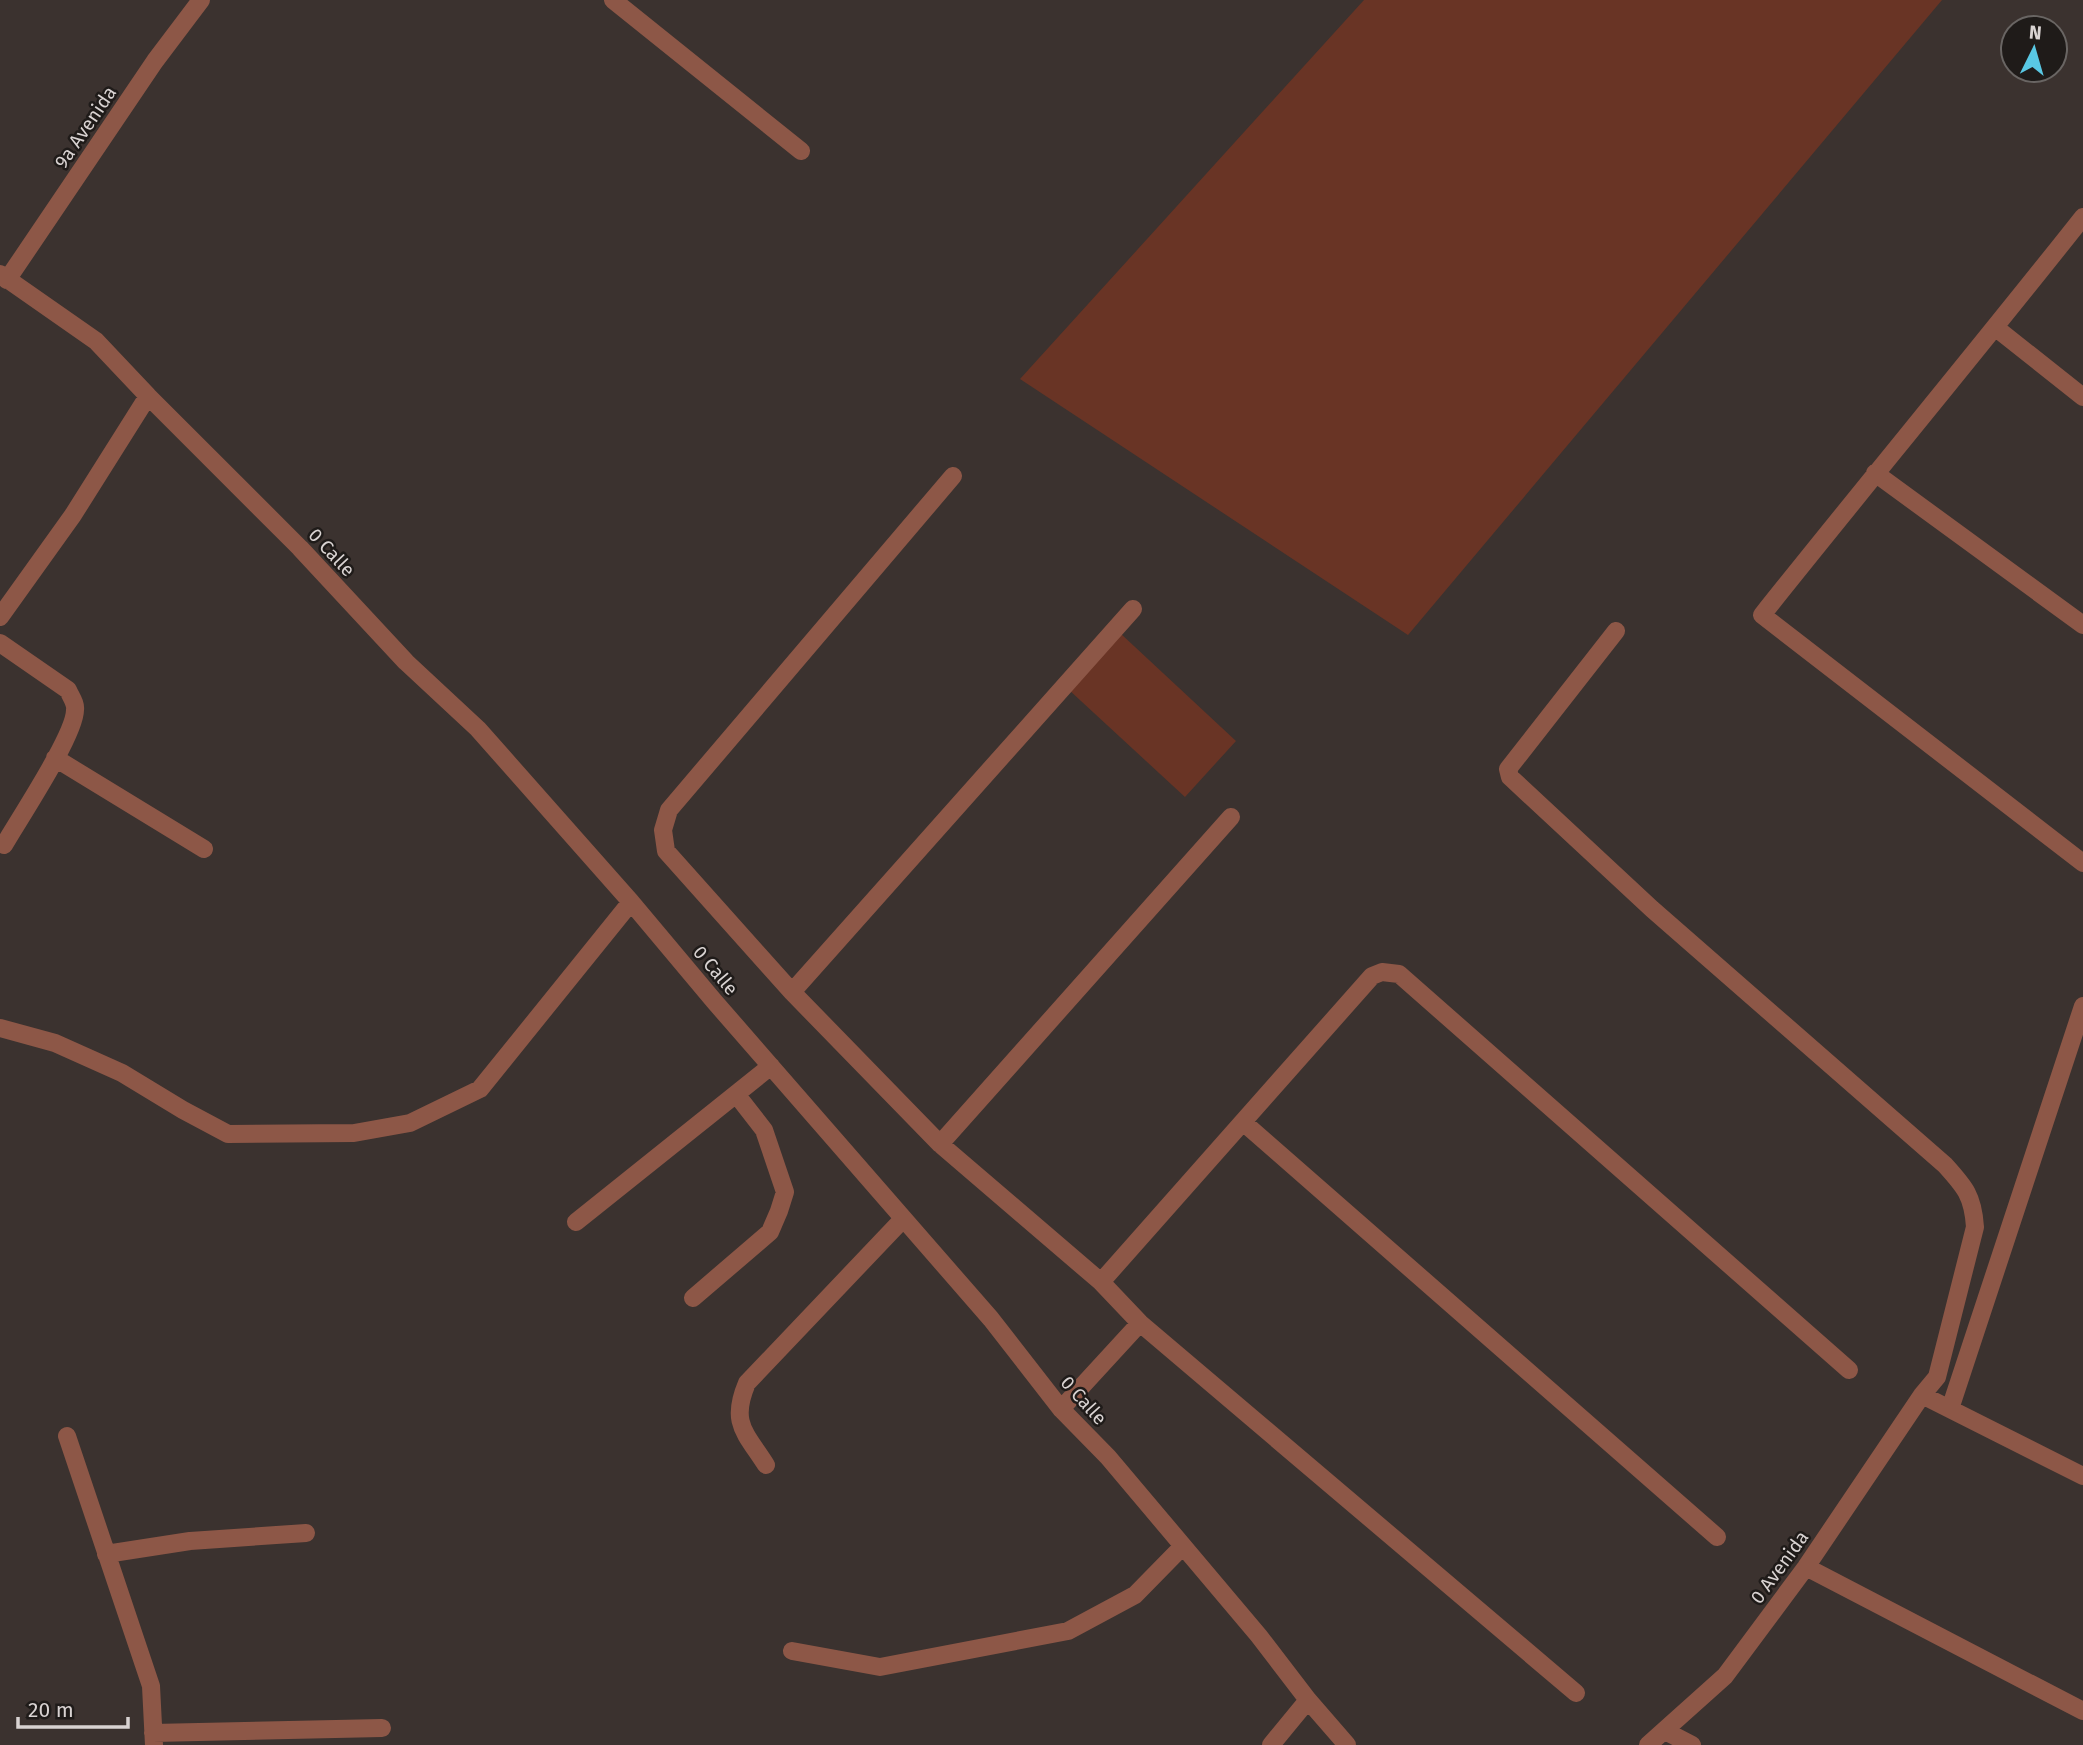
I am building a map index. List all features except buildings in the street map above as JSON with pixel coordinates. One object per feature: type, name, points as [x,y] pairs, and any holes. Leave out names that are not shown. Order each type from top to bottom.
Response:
[{"type":"street","name":"9a Avenida","points":[[4,277],[155,61],[201,0]]},
{"type":"street","points":[[613,0],[801,152]]},
{"type":"street","points":[[2083,217],[1762,615],[2083,863]]},
{"type":"street","name":"0 Calle","points":[[4,277],[96,341],[300,548],[406,662],[478,729],[991,1319],[1061,1409],[1108,1457],[1347,1745]]},
{"type":"street","points":[[1996,328],[2083,397]]},
{"type":"street","points":[[0,617],[73,515],[149,396]]},
{"type":"street","points":[[1875,473],[2083,625]]},
{"type":"street","points":[[953,476],[669,810],[663,830],[666,851],[792,992],[940,1144],[1101,1282],[1140,1323],[1576,1693]]},
{"type":"street","points":[[792,992],[1133,609]]},
{"type":"street","name":"0 Avenida","points":[[1616,631],[1508,769],[1510,777],[1653,909],[1936,1156],[1963,1185],[1974,1206],[1975,1227],[1937,1377],[1922,1395],[1806,1567],[1725,1676],[1648,1745]]},
{"type":"street","points":[[0,643],[68,690],[75,710],[73,723],[55,758],[4,845]]},
{"type":"street","points":[[55,758],[204,849]]},
{"type":"street","points":[[940,1144],[1231,817]]},
{"type":"street","points":[[0,1028],[55,1043],[122,1073],[228,1134],[354,1133],[410,1122],[480,1089],[631,902]]},
{"type":"street","points":[[1101,1282],[1372,976],[1382,972],[1399,974],[1849,1370]]},
{"type":"street","points":[[1950,1409],[2083,1006]]},
{"type":"street","points":[[576,1222],[771,1066]]},
{"type":"street","points":[[693,1298],[770,1232],[785,1192],[764,1130],[736,1094]]},
{"type":"street","points":[[1243,1122],[1717,1537]]},
{"type":"street","points":[[766,1465],[739,1422],[738,1409],[747,1383],[904,1219]]},
{"type":"street","points":[[1061,1409],[1140,1323]]},
{"type":"street","points":[[1922,1395],[2083,1476]]},
{"type":"street","points":[[66,1436],[151,1686],[154,1739],[382,1728]]},
{"type":"street","points":[[106,1553],[190,1541],[306,1534]]},
{"type":"street","points":[[792,1651],[880,1667],[1068,1631],[1135,1595],[1183,1546]]},
{"type":"street","points":[[1806,1567],[2083,1711]]},
{"type":"street","points":[[1271,1745],[1308,1700]]},
{"type":"street","points":[[1665,1731],[1692,1745]]},
{"type":"shaded area","points":[[1364,0],[1942,0],[1408,635],[1020,379]]},
{"type":"shaded area","points":[[1120,633],[1236,741],[1185,797],[1068,689]]}]
